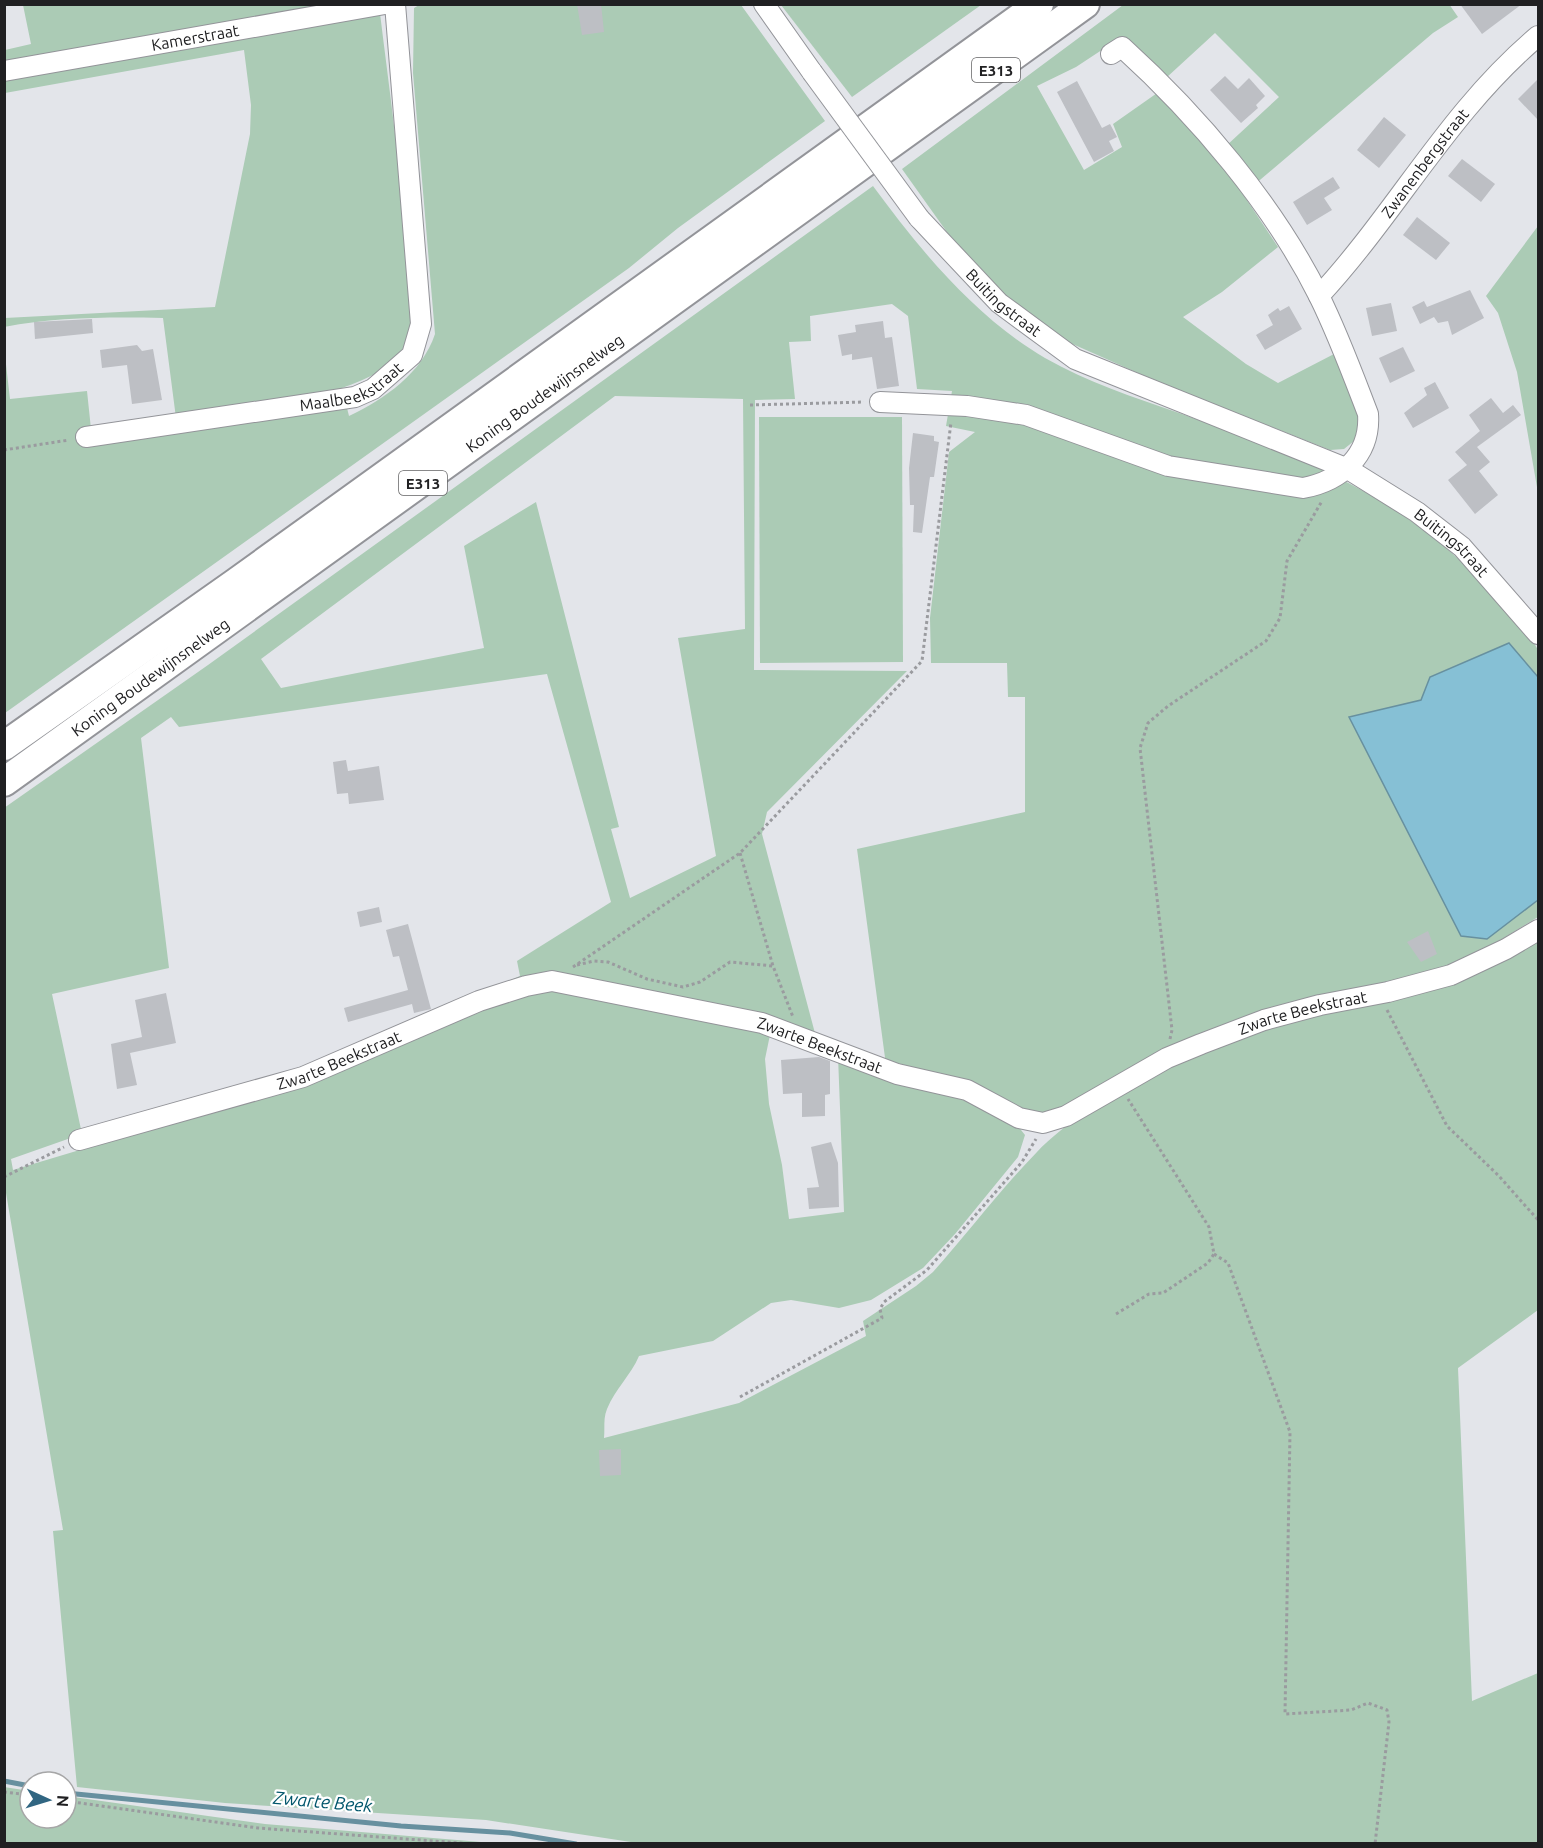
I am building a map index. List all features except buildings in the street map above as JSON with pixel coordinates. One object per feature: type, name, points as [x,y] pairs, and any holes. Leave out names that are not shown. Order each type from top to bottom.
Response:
[{"type":"highway","points":[[997,35],[1006,11],[1013,4]]},
{"type":"highway","name":"Koning Boudewijnsnelweg","points":[[4,746],[1039,4]]},
{"type":"highway","name":"Koning Boudewijnsnelweg","points":[[4,782],[1085,4]]},
{"type":"street","name":"Kamerstraat","points":[[4,71],[385,4]]},
{"type":"street","name":"Maalbeekstraat","points":[[86,437],[355,397],[373,389],[412,355],[421,324],[395,4]]},
{"type":"street","name":"Buitingstraat","points":[[764,4],[919,218],[999,303],[1075,359],[1342,472],[1417,512],[1462,547],[1539,634]]},
{"type":"street","name":"Zwanenbergstraat","points":[[1319,296],[1339,275],[1433,148],[1485,86],[1539,36]]},
{"type":"street","points":[[880,402],[953,405],[1026,415],[1168,466],[1303,488],[1322,484],[1342,472],[1361,451],[1369,430],[1368,414],[1319,296],[1285,239],[1205,130],[1156,77],[1122,47],[1111,54]]},
{"type":"street","name":"Zwarte Beekstraat","points":[[79,1140],[303,1077],[479,1001],[526,986],[552,981],[723,1013],[800,1035],[897,1074],[967,1090],[1019,1118],[1043,1123],[1066,1116],[1167,1058],[1264,1020],[1451,975],[1506,949],[1539,930]]},
{"type":"path","points":[[750,405],[880,402]]},
{"type":"path","points":[[552,981],[740,854],[922,661],[953,405]]},
{"type":"path","points":[[4,450],[86,437]]},
{"type":"path","points":[[1167,1058],[1172,1030],[1140,748],[1148,723],[1266,641],[1280,618],[1287,561],[1342,472]]},
{"type":"path","points":[[740,854],[773,966],[800,1035]]},
{"type":"path","points":[[576,965],[594,961],[608,962],[647,979],[683,987],[700,982],[730,962],[773,966]]},
{"type":"path","points":[[1379,994],[1447,1126],[1499,1176],[1539,1220]]},
{"type":"path","points":[[1116,1314],[1149,1294],[1162,1293],[1208,1263],[1214,1254],[1209,1227],[1119,1084]]},
{"type":"path","points":[[740,1397],[882,1318],[880,1309],[884,1302],[927,1270],[1022,1162],[1043,1123]]},
{"type":"path","points":[[4,1177],[79,1140]]},
{"type":"path","points":[[1214,1254],[1228,1263],[1290,1432],[1286,1714],[1351,1710],[1368,1703],[1387,1710],[1389,1722],[1375,1844]]},
{"type":"path","points":[[78,1803],[258,1828],[474,1844]]},
{"type":"green space","points":[[1449,4],[1458,17],[1433,33],[1254,185],[1226,146],[1279,97],[1215,33],[1166,78],[1123,36],[1076,67],[1037,86],[1084,170],[1122,147],[1113,124],[1160,91],[1223,164],[1278,247],[1222,292],[1183,317],[1246,364],[1278,383],[1334,354],[1361,416],[1359,437],[1344,449],[1330,450],[1165,385],[1068,342],[1014,305],[969,263],[902,169],[1123,5]]},
{"type":"green space","points":[[23,5],[379,5],[400,178],[411,327],[408,341],[397,358],[371,376],[342,388],[349,416],[376,402],[412,373],[429,348],[435,334],[413,73],[414,8],[419,5],[741,5],[825,121],[678,228],[629,268],[5,713],[4,347],[10,399],[87,391],[91,429],[176,418],[163,318],[83,318],[4,327],[5,318],[215,307],[250,134],[251,105],[244,50],[5,93],[5,50],[31,44]]},
{"type":"green space","points":[[781,5],[981,5],[852,97]]},
{"type":"green space","points":[[873,186],[950,281],[995,323],[1045,358],[1110,388],[1312,465],[1395,510],[1433,537],[1468,568],[1526,632],[1538,650],[1538,677],[1509,643],[1430,677],[1422,700],[1349,717],[1461,936],[1487,938],[1538,900],[1538,917],[1468,960],[1447,969],[1411,982],[1307,1001],[1261,1014],[1184,1045],[1048,1116],[1032,1117],[970,1088],[886,1065],[857,849],[1025,812],[1025,697],[1008,697],[1007,663],[931,663],[930,618],[949,452],[975,432],[946,426],[952,391],[917,389],[908,316],[892,304],[810,316],[811,341],[789,342],[795,399],[755,400],[754,670],[907,671],[767,812],[762,834],[816,1037],[755,1016],[691,1001],[563,978],[562,987],[771,1030],[765,1059],[769,1104],[782,1165],[789,1219],[844,1212],[838,1056],[880,1074],[970,1098],[1017,1125],[1025,1135],[1018,1157],[955,1234],[923,1268],[871,1300],[839,1308],[791,1300],[771,1303],[713,1341],[639,1356],[607,1409],[604,1438],[739,1403],[866,1336],[863,1321],[933,1272],[1037,1152],[1061,1130],[1121,1090],[1225,1041],[1291,1020],[1450,982],[1495,962],[1538,937],[1538,1310],[1458,1368],[1472,1701],[1538,1673],[1538,1843],[644,1844],[486,1820],[225,1803],[78,1787],[53,1531],[63,1530],[5,1187],[4,808],[208,665]],"holes":[[[615,396],[743,399],[745,629],[678,638],[716,856],[630,898],[611,829],[619,827],[536,502],[464,546],[484,648],[281,688],[261,659]],[[1055,417],[1127,446],[1123,458],[1048,429]],[[547,674],[611,902],[517,961],[520,976],[367,1042],[374,1057],[317,1077],[315,1066],[148,1111],[153,1128],[13,1170],[11,1159],[82,1134],[52,994],[169,968],[141,738],[171,717],[179,727]]]},
{"type":"green space","points":[[1538,226],[1538,493],[1517,372],[1498,313],[1486,296]]},
{"type":"green space","points":[[759,417],[902,417],[903,662],[760,663]]},
{"type":"green space","points":[[4,1787],[18,1789],[18,1830],[78,1830],[78,1798],[265,1824],[493,1843],[5,1843]]},
{"type":"water","points":[[1509,643],[1538,677],[1538,900],[1487,939],[1461,936],[1349,717],[1421,700],[1430,677]]},
{"type":"waterway","name":"Zwarte Beek","points":[[4,1781],[18,1784]]},
{"type":"waterway","name":"Zwarte Beek","points":[[78,1794],[401,1826],[510,1833],[576,1844]]}]
